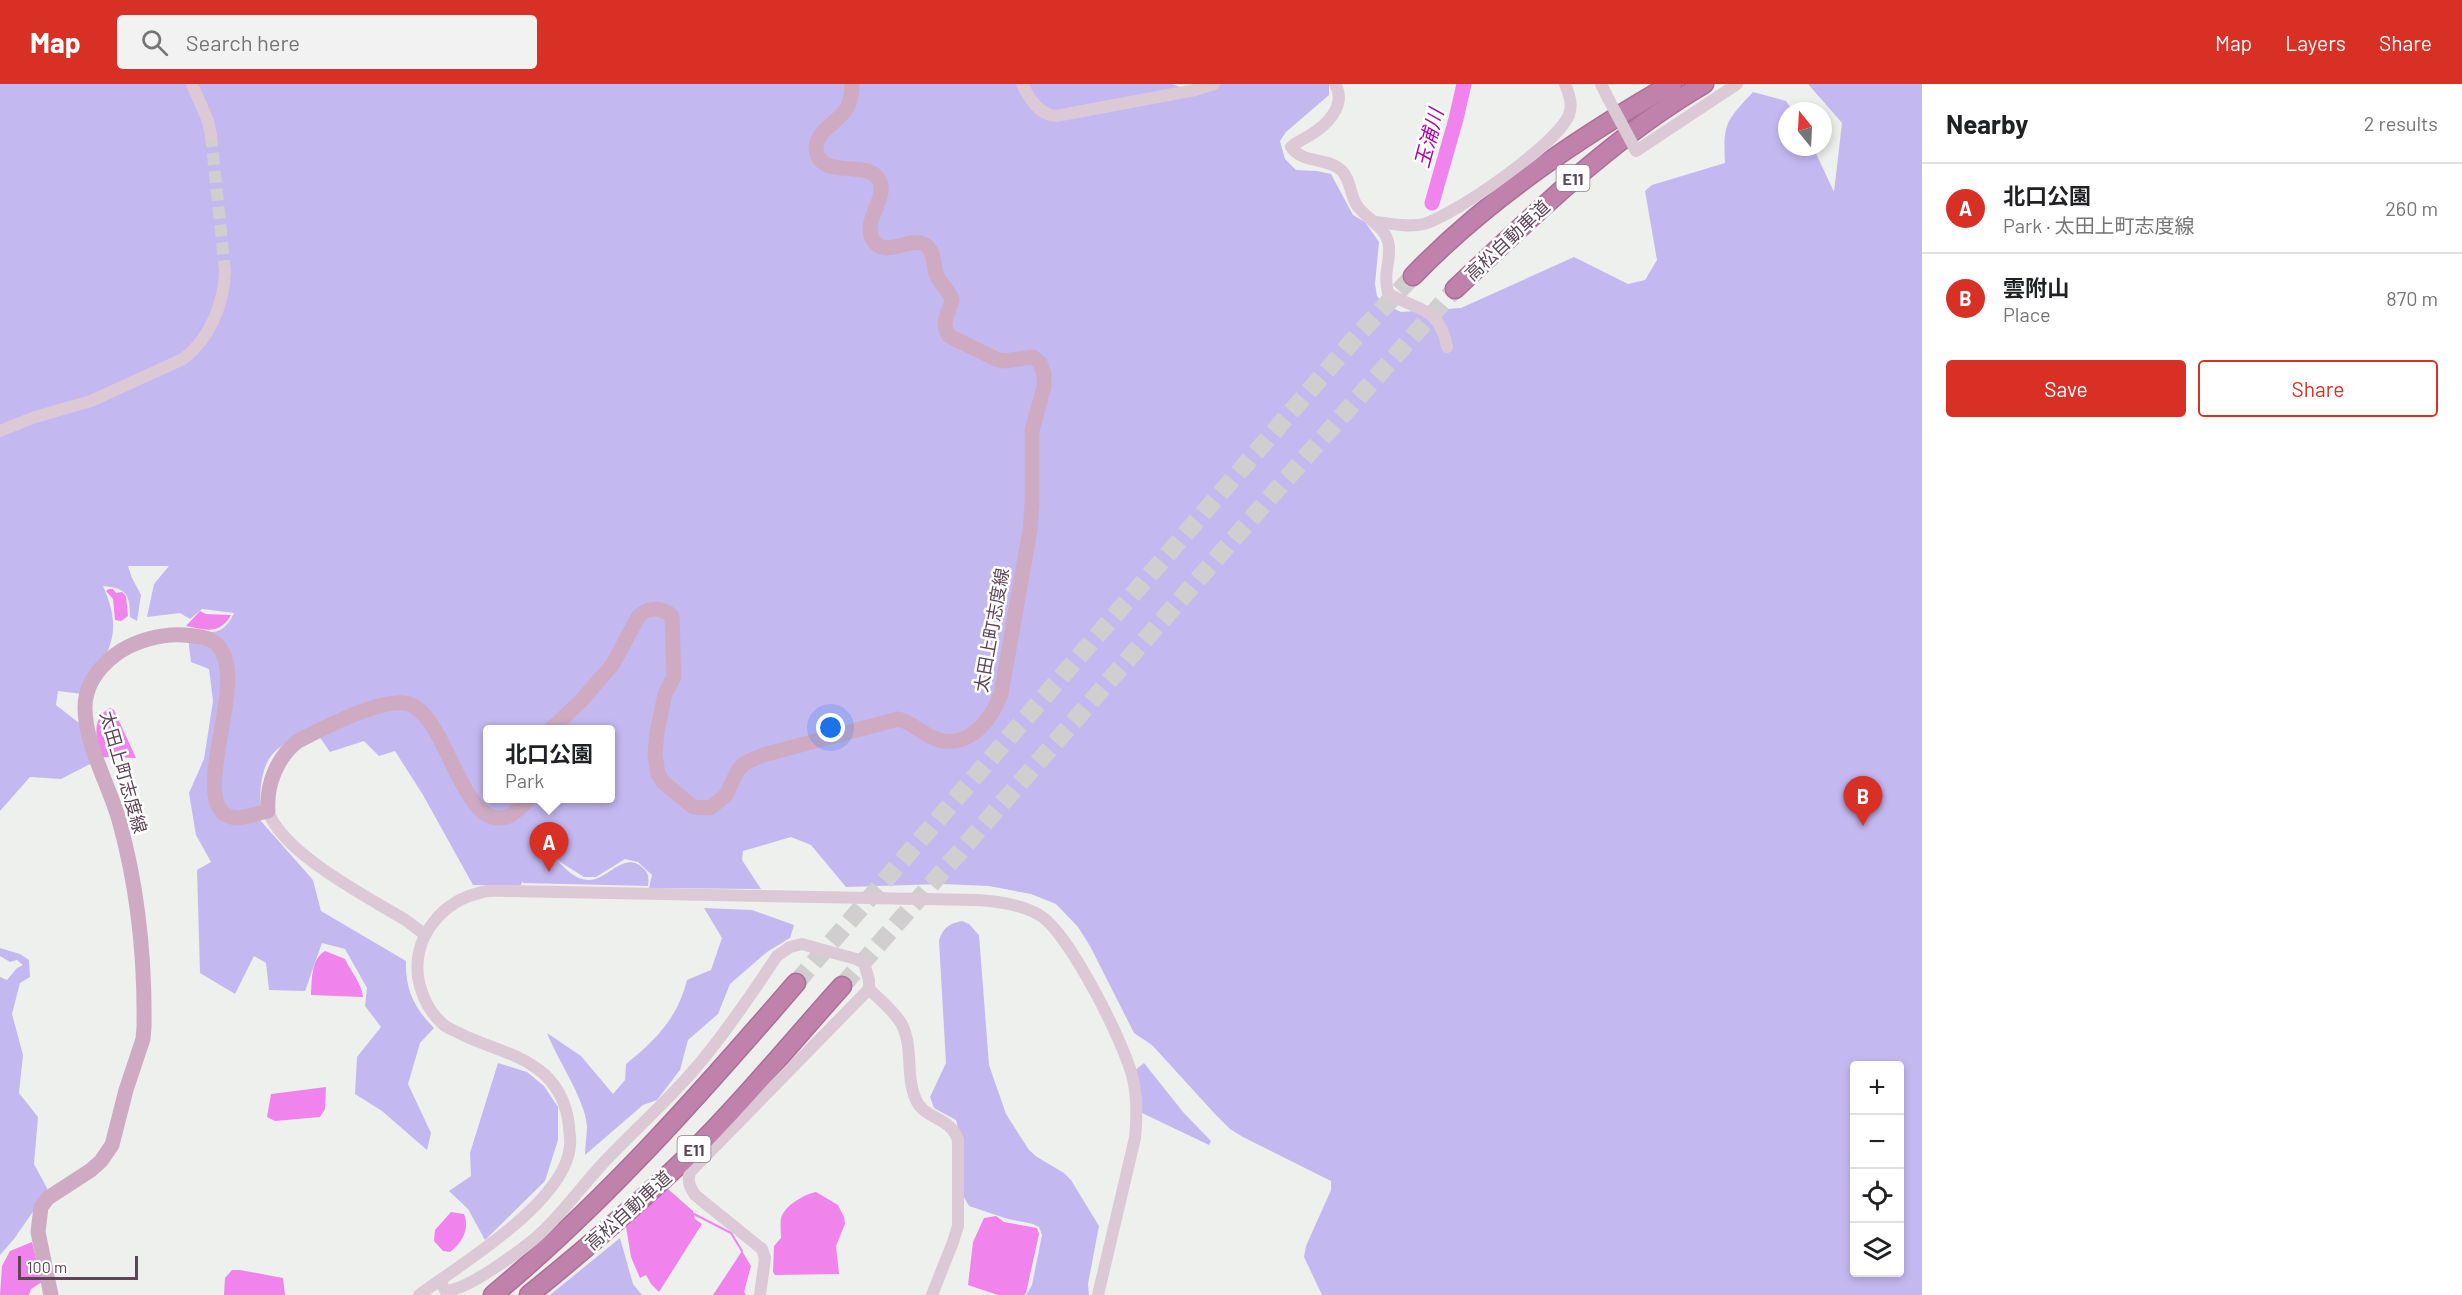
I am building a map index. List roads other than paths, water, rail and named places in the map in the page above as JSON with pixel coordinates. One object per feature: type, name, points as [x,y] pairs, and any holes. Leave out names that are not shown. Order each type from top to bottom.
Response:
[{"type":"highway","name":"高松自動車道","points":[[1413,276],[1458,235],[1528,178],[1585,136],[1672,84]]},
{"type":"highway","name":"高松自動車道","points":[[1455,289],[1578,173],[1704,84]]},
{"type":"highway","name":"高松自動車道","points":[[493,1295],[544,1252],[635,1162],[721,1070],[796,983]]},
{"type":"highway","name":"高松自動車道","points":[[530,1295],[604,1234],[686,1158],[720,1124],[842,986]]},
{"type":"main road","name":"太田上町志度線","points":[[554,725],[580,702],[613,664],[638,617],[644,611],[658,609],[672,616],[674,677],[665,694],[657,732],[655,765],[663,782],[693,807],[710,808],[719,802],[726,795],[738,770],[746,763],[764,755],[898,720],[908,722],[932,737],[952,741],[972,735],[994,714],[1001,694],[1030,530],[1032,430],[1043,393],[1044,374],[1040,363],[1033,357],[1004,361],[949,336],[944,322],[952,300],[936,275],[932,252],[928,246],[914,242],[887,248],[879,246],[873,240],[869,224],[880,197],[880,183],[868,172],[828,165],[817,154],[818,137],[834,124],[848,106],[852,84]]},
{"type":"main road","name":"太田上町志度線","points":[[51,1295],[38,1232],[41,1207],[48,1198],[91,1170],[101,1161],[112,1144],[126,1090],[143,1039],[144,1027],[137,896],[118,818],[85,718],[86,693],[98,670],[120,651],[157,638],[175,634],[212,640],[219,647],[223,657],[227,680],[222,732],[214,772],[214,795],[217,804],[230,816],[237,818],[268,811]]},
{"type":"main road","points":[[268,811],[267,800],[270,786],[282,757],[290,747],[311,734],[361,713],[397,702],[408,703],[419,708],[436,727],[462,783],[482,810],[500,818],[508,816],[524,803]]},
{"type":"street","points":[[192,84],[208,120],[211,135]]},
{"type":"street","points":[[1022,84],[1041,111],[1047,115],[1056,116],[1195,90],[1214,84]]},
{"type":"street","points":[[1335,84],[1339,99],[1335,113],[1323,126],[1291,147],[1303,157],[1330,163],[1341,169],[1347,178],[1356,205],[1384,233],[1389,246],[1384,277],[1388,293],[1428,312],[1437,319],[1445,335],[1447,347]]},
{"type":"street","points":[[1374,222],[1422,224],[1441,217],[1467,202],[1529,156],[1564,124],[1570,112],[1571,101],[1565,84]]},
{"type":"street","points":[[1601,84],[1635,148],[1737,84]]},
{"type":"street","points":[[0,431],[35,417],[91,401],[183,359],[194,351],[219,307],[224,288],[225,271]]},
{"type":"street","points":[[268,811],[275,827],[296,849],[424,934]]},
{"type":"street","points":[[419,1295],[517,1224],[554,1184],[566,1160],[570,1145],[564,1104],[557,1089],[545,1075],[525,1059],[467,1037],[443,1025],[424,998],[417,966],[418,949],[424,934],[428,927],[447,910],[468,896],[484,891],[975,900],[1002,903],[1036,914],[1052,925],[1080,966],[1121,1044],[1134,1085],[1136,1115],[1132,1153],[1098,1295]]},
{"type":"street","points":[[440,1281],[445,1290],[451,1292],[462,1287],[518,1252],[541,1233],[608,1158],[679,1087],[708,1053],[777,956],[790,947],[802,944],[864,963],[869,988],[902,1024],[908,1046],[912,1087],[916,1100],[921,1107],[955,1130],[958,1140],[958,1226],[932,1295]]},
{"type":"street","points":[[760,1295],[765,1257],[762,1249],[696,1195],[689,1185],[690,1172],[869,988]]},
{"type":"waterway","name":"玉浦川","points":[[1432,203],[1464,84]]},
{"type":"waterway","points":[[694,1214],[731,1233],[742,1251]]},
{"type":"tunnel","points":[[211,135],[225,271]]},
{"type":"tunnel","points":[[796,983],[1355,338],[1413,276]]},
{"type":"tunnel","points":[[842,986],[1455,289]]},
{"type":"place","name":"雲附山","points":[[1863,826]]},
{"type":"place","name":"北口公園","points":[[549,872]]}]
